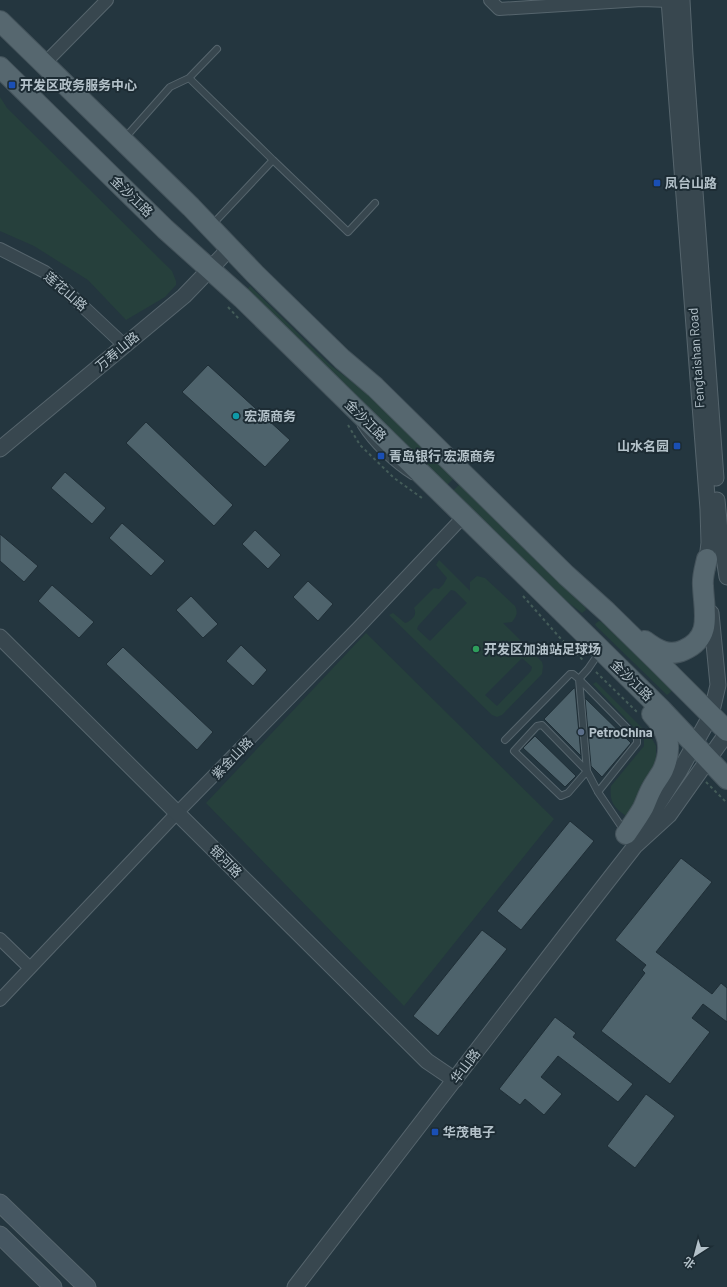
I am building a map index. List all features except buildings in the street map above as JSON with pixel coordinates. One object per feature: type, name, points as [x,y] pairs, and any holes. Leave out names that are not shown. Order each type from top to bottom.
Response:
[{"type":"main road","points":[[0,21],[191,207],[230,248],[342,359],[375,387],[566,575],[607,612],[727,732]]},
{"type":"main road","name":"金沙江路","points":[[0,66],[166,229],[210,269],[342,396],[431,495],[464,516],[596,658],[662,710],[694,745],[703,767],[727,779]]},
{"type":"main road","points":[[607,612],[662,652],[672,654],[691,647],[698,641],[705,625],[703,584],[707,559]]},
{"type":"main road","points":[[596,658],[661,724],[668,740],[663,770],[643,808],[631,840]]},
{"type":"main road","points":[[0,1203],[87,1287]]},
{"type":"main road","points":[[0,1235],[53,1287]]},
{"type":"street","points":[[44,64],[107,0]]},
{"type":"street","points":[[490,0],[499,9],[642,0],[673,0]]},
{"type":"street","name":"Fengtaishan Road","points":[[631,840],[650,817],[679,772],[711,715],[718,685],[707,559],[709,543],[708,508],[673,0]]},
{"type":"street","name":"Fengtaishan Road","points":[[673,0],[685,55],[720,531],[727,577]]},
{"type":"street","name":"万寿山路","points":[[0,449],[184,296],[230,248]]},
{"type":"street","name":"莲花山路","points":[[0,250],[45,272],[60,284],[124,345]]},
{"type":"street","name":"紫金山路","points":[[0,1000],[177,813],[348,638],[464,516]]},
{"type":"street","name":"银河路","points":[[0,637],[428,1062],[455,1080]]},
{"type":"street","points":[[631,840],[669,815],[727,732]]},
{"type":"street","name":"华山路","points":[[295,1287],[455,1080],[631,840]]},
{"type":"street","points":[[0,939],[30,968]]},
{"type":"lane","points":[[123,140],[170,87],[189,78],[217,49]]},
{"type":"lane","points":[[189,78],[348,232],[375,203]]},
{"type":"lane","points":[[210,227],[273,160]]},
{"type":"lane","points":[[596,658],[580,679],[587,771],[568,792],[561,796],[514,750],[537,726],[542,725],[587,771],[598,792],[631,840]]},
{"type":"lane","points":[[506,740],[570,674],[574,674],[637,738],[637,743],[598,792]]},
{"type":"path","points":[[225,305],[242,322]]},
{"type":"path","points":[[348,425],[360,445],[394,478],[431,495]]},
{"type":"path","points":[[521,595],[561,639],[596,658],[637,712]]},
{"type":"path","points":[[703,767],[727,803]]},
{"type":"green space","points":[[0,97],[7,108],[172,271],[176,285],[165,297],[126,320],[88,280],[34,246],[0,231]]},
{"type":"green space","points":[[250,286],[330,365],[366,392],[454,478],[446,486],[246,291]]},
{"type":"green space","points":[[460,484],[585,607],[586,610],[582,613],[544,584],[452,492]]},
{"type":"green space","points":[[439,560],[470,591],[470,582],[477,576],[485,578],[515,606],[517,613],[514,620],[512,622],[503,623],[542,662],[542,674],[502,715],[497,717],[492,715],[389,615],[393,613],[405,623],[412,619],[415,613],[414,608],[434,588],[439,589],[447,578],[436,565]],"holes":[[[451,590],[455,591],[467,603],[430,641],[417,629],[418,626]],[[522,658],[532,667],[531,671],[497,706],[485,695]]]},
{"type":"green space","points":[[599,621],[602,622],[673,690],[667,695],[596,626],[595,624]]},
{"type":"green space","points":[[366,633],[554,819],[404,1006],[206,803]]},
{"type":"green space","points":[[596,682],[651,737],[656,746],[656,763],[629,818],[614,805],[611,797],[611,786],[644,746],[644,738],[593,684]]},
{"type":"place","name":"开发区政务服务中心","points":[[12,85]]},
{"type":"place","name":"凤台山路","points":[[657,183]]},
{"type":"place","name":"宏源商务","points":[[236,416]]},
{"type":"place","name":"山水名园","points":[[677,446]]},
{"type":"place","name":"青岛银行 宏源商务","points":[[381,456]]},
{"type":"place","name":"开发区加油站足球场","points":[[476,649]]},
{"type":"place","name":"PetroChina","points":[[581,732]]},
{"type":"place","name":"华茂电子","points":[[435,1132]]}]
